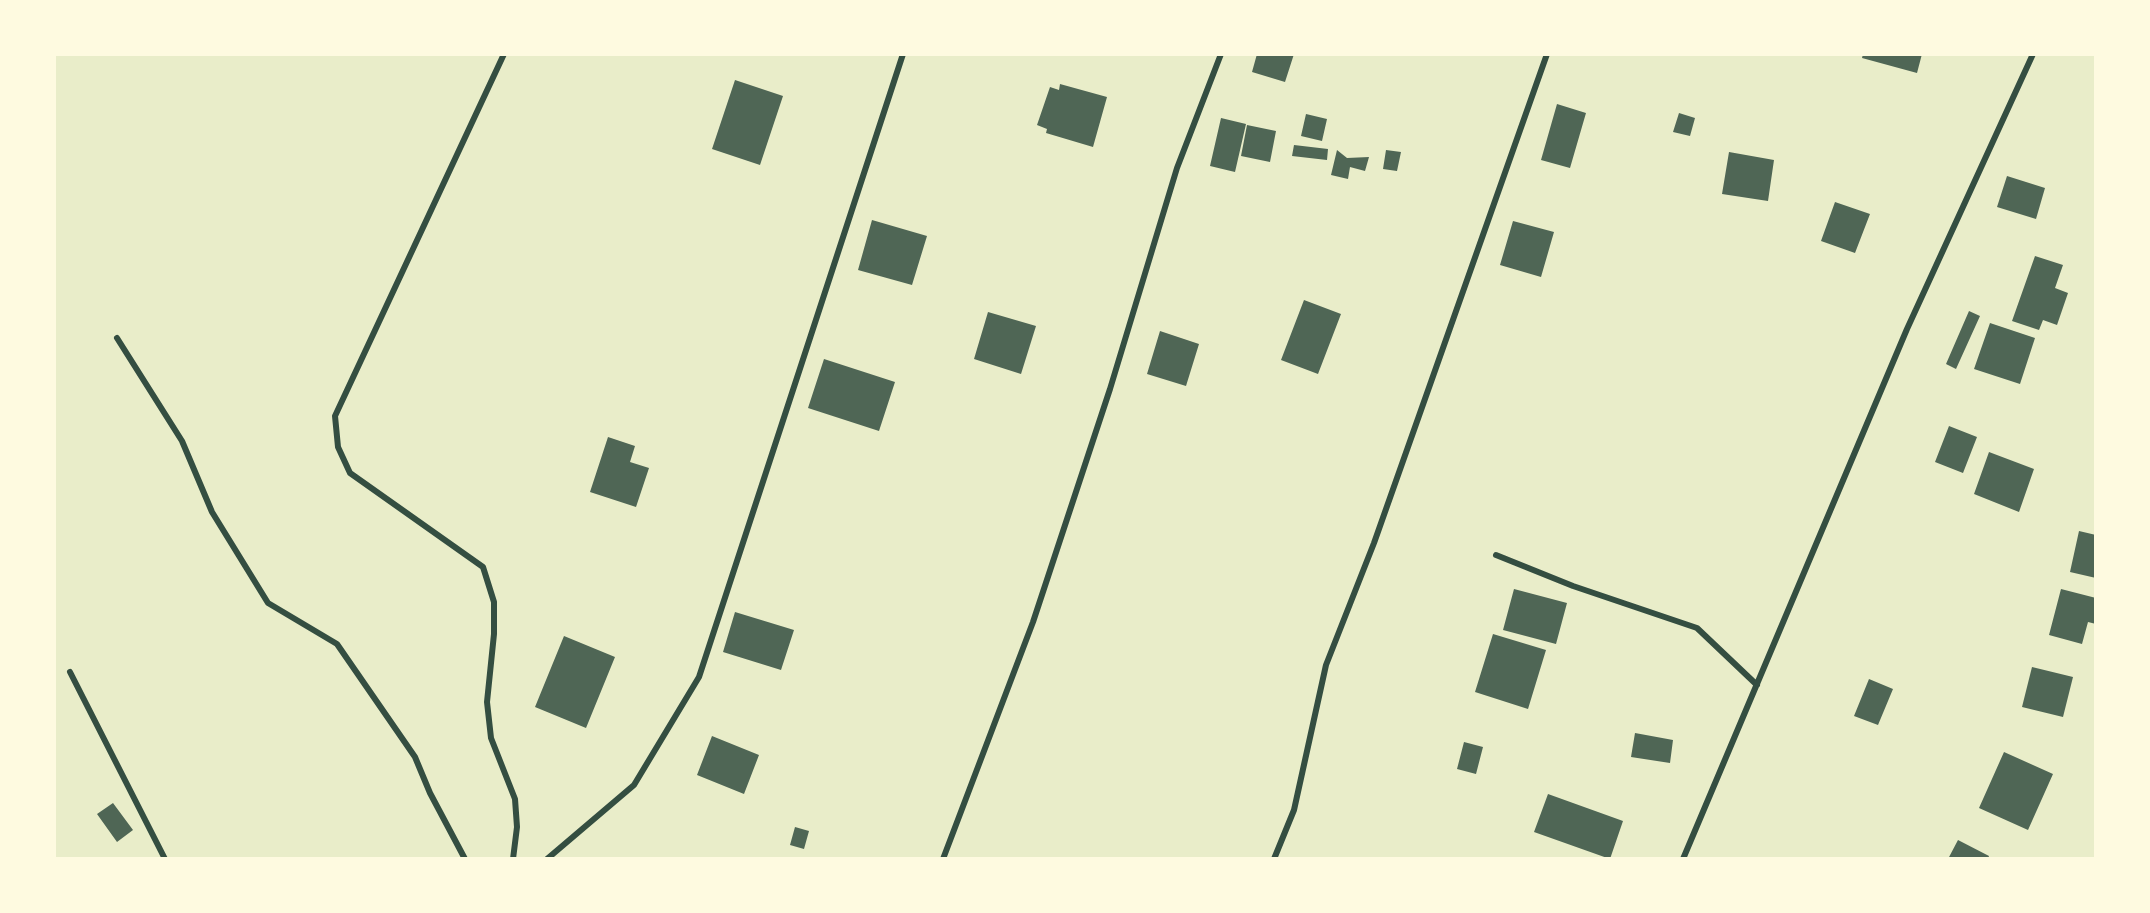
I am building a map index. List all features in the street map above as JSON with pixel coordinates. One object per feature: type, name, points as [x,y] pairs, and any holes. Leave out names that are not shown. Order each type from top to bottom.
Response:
[{"type":"street","points":[[504,54],[335,416],[338,447],[350,473],[483,567],[494,602],[494,634],[487,702],[491,738],[515,799],[517,827],[513,859]]},
{"type":"street","points":[[547,859],[634,785],[699,677],[903,54]]},
{"type":"street","points":[[943,859],[1033,622],[1110,389],[1177,168],[1221,54]]},
{"type":"street","points":[[1274,859],[1294,810],[1326,665],[1374,543],[1547,54]]},
{"type":"street","points":[[1683,859],[1907,330],[2033,54]]},
{"type":"street","points":[[117,338],[182,441],[212,512],[268,603],[337,644],[415,757],[430,793],[465,859]]},
{"type":"street","points":[[1496,555],[1574,586],[1697,628],[1757,685]]},
{"type":"street","points":[[70,672],[165,859]]},
{"type":"building","points":[[1257,54],[1294,54],[1285,82],[1252,72]]},
{"type":"building","points":[[1863,54],[1922,54],[1917,73],[1862,58]]},
{"type":"building","points":[[735,80],[783,96],[760,165],[712,149]]},
{"type":"building","points":[[1060,84],[1107,97],[1093,147],[1046,133],[1047,129],[1037,125],[1050,87],[1059,90]]},
{"type":"building","points":[[1557,104],[1586,113],[1570,168],[1541,160]]},
{"type":"building","points":[[1679,113],[1695,118],[1690,136],[1673,132]]},
{"type":"building","points":[[1306,114],[1327,119],[1322,141],[1301,136]]},
{"type":"building","points":[[1221,118],[1246,124],[1235,172],[1210,166]]},
{"type":"building","points":[[1247,125],[1276,131],[1270,162],[1241,156]]},
{"type":"building","points":[[1294,145],[1328,149],[1327,160],[1292,156]]},
{"type":"building","points":[[1337,150],[1347,158],[1369,157],[1365,171],[1350,167],[1348,179],[1331,175]]},
{"type":"building","points":[[1386,150],[1401,152],[1397,171],[1383,169]]},
{"type":"building","points":[[1729,152],[1774,160],[1768,201],[1722,194]]},
{"type":"building","points":[[2007,176],[2045,188],[2036,219],[1997,207]]},
{"type":"building","points":[[1835,202],[1870,214],[1855,253],[1821,241]]},
{"type":"building","points":[[872,220],[927,236],[912,285],[858,270]]},
{"type":"building","points":[[1513,221],[1554,232],[1541,277],[1500,265]]},
{"type":"building","points":[[2035,256],[2063,265],[2055,288],[2068,293],[2057,325],[2043,320],[2039,330],[2012,321]]},
{"type":"building","points":[[1304,300],[1341,314],[1318,374],[1281,360]]},
{"type":"building","points":[[1969,311],[1980,316],[1956,369],[1946,364]]},
{"type":"building","points":[[988,312],[1036,326],[1021,374],[974,359]]},
{"type":"building","points":[[1990,323],[2035,338],[2020,384],[1974,369]]},
{"type":"building","points":[[1160,331],[1199,344],[1186,386],[1147,374]]},
{"type":"building","points":[[824,359],[895,382],[879,431],[808,408]]},
{"type":"building","points":[[1949,426],[1977,437],[1963,473],[1935,462]]},
{"type":"building","points":[[608,437],[635,446],[630,462],[649,468],[636,507],[590,492]]},
{"type":"building","points":[[1989,452],[2034,469],[2019,512],[1974,494]]},
{"type":"building","points":[[2079,531],[2096,535],[2096,578],[2070,572]]},
{"type":"building","points":[[1514,589],[1567,603],[1556,644],[1503,630]]},
{"type":"building","points":[[2061,589],[2096,598],[2096,624],[2088,622],[2082,644],[2049,635]]},
{"type":"building","points":[[735,612],[794,630],[781,670],[723,652]]},
{"type":"building","points":[[1493,634],[1546,650],[1528,709],[1475,692]]},
{"type":"building","points":[[564,636],[615,657],[586,728],[535,707]]},
{"type":"building","points":[[2032,667],[2073,677],[2063,717],[2022,707]]},
{"type":"building","points":[[1869,679],[1893,689],[1878,725],[1854,716]]},
{"type":"building","points":[[1635,733],[1673,740],[1670,763],[1631,757]]},
{"type":"building","points":[[712,736],[759,755],[744,794],[697,775]]},
{"type":"building","points":[[1464,742],[1483,747],[1476,774],[1457,769]]},
{"type":"building","points":[[2004,752],[2053,774],[2028,830],[1979,808]]},
{"type":"building","points":[[1548,794],[1623,821],[1610,859],[1534,832]]},
{"type":"building","points":[[113,803],[133,830],[117,842],[97,814]]},
{"type":"building","points":[[795,827],[809,831],[804,849],[790,845]]},
{"type":"building","points":[[1958,840],[1989,856],[1988,859],[1948,859]]}]
